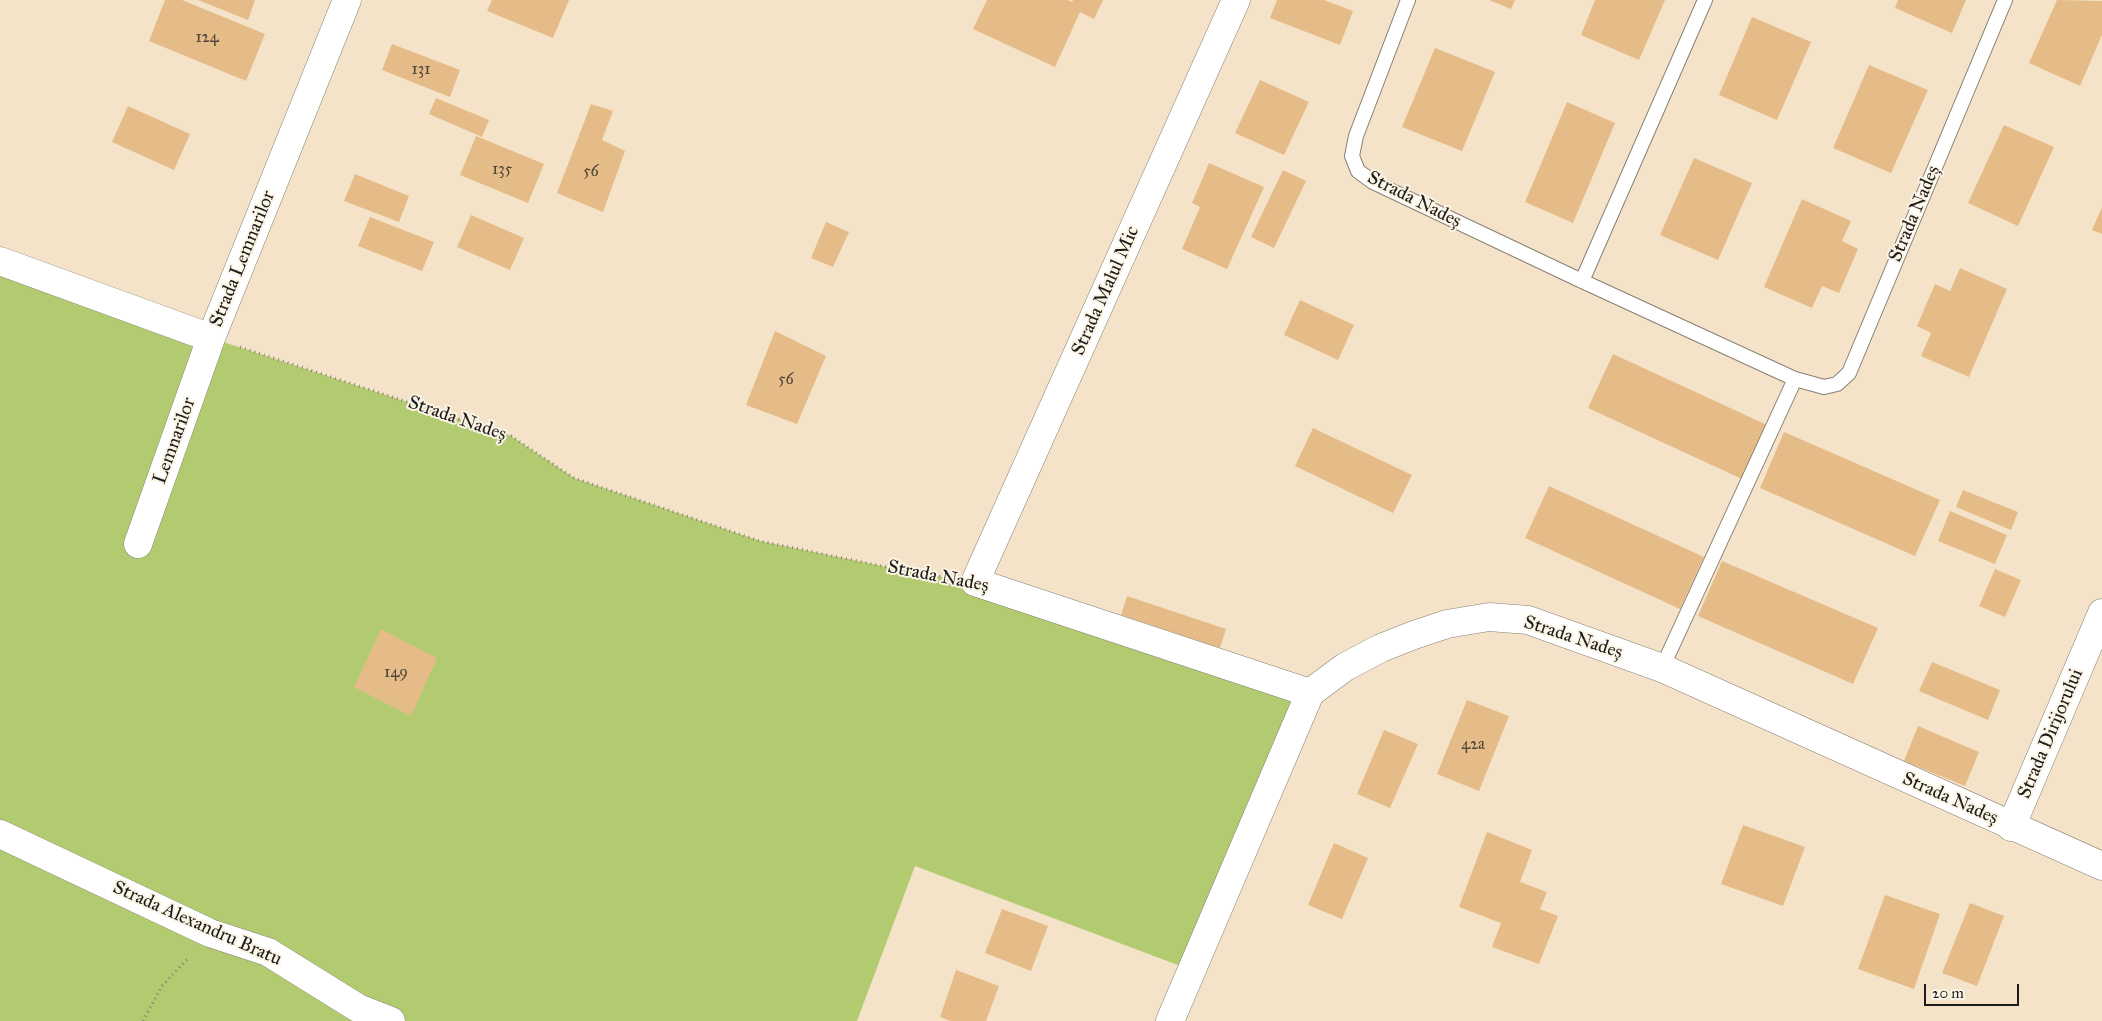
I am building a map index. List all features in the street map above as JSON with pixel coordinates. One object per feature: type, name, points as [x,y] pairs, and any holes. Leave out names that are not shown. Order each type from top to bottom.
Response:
[{"type":"street","name":"Strada Lemnarilor","points":[[0,262],[211,338],[347,0]]},
{"type":"street","name":"Strada Malul Mic","points":[[976,582],[1236,0]]},
{"type":"street","name":"Lemnarilor","points":[[138,544],[211,338]]},
{"type":"street","name":"Strada Nadeș","points":[[976,582],[1310,693],[1344,667],[1381,648],[1447,624],[1489,617],[1528,620],[1662,668],[2102,866]]},
{"type":"street","name":"Strada Dirijorului","points":[[2012,827],[2102,613]]},
{"type":"street","points":[[1170,1021],[1310,693]]},
{"type":"street","name":"Strada Alexandru Bratu","points":[[0,834],[210,933],[268,952],[358,1008],[391,1021]]},
{"type":"lane","name":"Strada Nadeș","points":[[1408,0],[1356,136],[1352,156],[1358,171],[1373,182],[1582,281],[1795,379],[1824,387],[1838,384],[1849,373],[2005,0]]},
{"type":"lane","points":[[1582,281],[1705,0]]},
{"type":"lane","points":[[1662,668],[1795,379]]},
{"type":"path","name":"Strada Nadeș","points":[[211,338],[511,436],[574,478],[760,541],[911,572],[976,582]]},
{"type":"path","points":[[143,1021],[162,986],[210,933]]},
{"type":"green space","points":[[0,261],[211,338],[511,436],[574,478],[760,541],[911,572],[975,582],[1310,693],[1191,970],[915,866],[857,1021],[0,1021]]},
{"type":"building","points":[[165,0],[182,0],[265,34],[246,81],[149,41]]},
{"type":"building","points":[[198,0],[255,0],[248,20]]},
{"type":"building","points":[[492,0],[569,0],[553,38],[487,11]]},
{"type":"building","points":[[987,0],[1067,0],[1072,2],[1073,0],[1103,0],[1094,19],[1080,12],[1055,67],[973,29]]},
{"type":"building","points":[[1277,0],[1324,0],[1353,11],[1340,45],[1270,18]]},
{"type":"building","points":[[1489,0],[1515,0],[1511,9]]},
{"type":"building","points":[[1595,0],[1665,0],[1639,60],[1581,35]]},
{"type":"building","points":[[1898,0],[1966,0],[1952,33],[1895,8]]},
{"type":"building","points":[[2057,0],[2102,1],[2102,35],[2080,86],[2029,63]]},
{"type":"building","points":[[1752,17],[1811,42],[1777,120],[1719,95]]},
{"type":"building","points":[[392,44],[460,70],[450,97],[382,70]]},
{"type":"building","points":[[1435,48],[1495,72],[1462,151],[1402,127]]},
{"type":"building","points":[[1869,65],[1928,90],[1891,173],[1833,148]]},
{"type":"building","points":[[1260,80],[1309,102],[1284,155],[1235,133]]},
{"type":"building","points":[[436,98],[489,120],[482,137],[429,114]]},
{"type":"building","points":[[1567,102],[1615,123],[1573,223],[1525,202]]},
{"type":"building","points":[[591,104],[613,111],[602,140],[625,151],[603,212],[557,193]]},
{"type":"building","points":[[128,106],[190,134],[174,170],[112,142]]},
{"type":"building","points":[[2004,125],[2054,147],[2018,226],[1968,203]]},
{"type":"building","points":[[476,136],[544,164],[528,203],[460,175]]},
{"type":"building","points":[[1694,158],[1752,183],[1718,260],[1660,235]]},
{"type":"building","points":[[1209,163],[1264,187],[1227,269],[1182,249],[1200,207],[1192,203]]},
{"type":"building","points":[[1283,170],[1306,181],[1274,248],[1251,237]]},
{"type":"building","points":[[355,174],[409,196],[399,222],[344,201]]},
{"type":"building","points":[[1802,199],[1851,221],[1842,241],[1858,249],[1839,293],[1822,286],[1812,308],[1764,287]]},
{"type":"building","points":[[2102,207],[2102,234],[2092,230]]},
{"type":"building","points":[[471,215],[524,238],[510,270],[457,247]]},
{"type":"building","points":[[370,217],[434,242],[422,271],[358,246]]},
{"type":"building","points":[[826,222],[849,232],[833,267],[811,258]]},
{"type":"building","points":[[1960,268],[2007,289],[1969,377],[1921,356],[1931,333],[1917,326],[1935,284],[1950,291]]},
{"type":"building","points":[[1300,300],[1354,325],[1338,360],[1284,335]]},
{"type":"building","points":[[775,331],[826,356],[797,424],[746,405]]},
{"type":"building","points":[[1613,354],[1767,425],[1742,479],[1588,408]]},
{"type":"building","points":[[1313,428],[1412,475],[1393,513],[1295,466]]},
{"type":"building","points":[[1784,432],[1940,500],[1915,556],[1760,488]]},
{"type":"building","points":[[1549,486],[1704,557],[1680,609],[1525,538]]},
{"type":"building","points":[[1963,490],[2018,512],[2011,530],[1956,507]]},
{"type":"building","points":[[1950,511],[2007,535],[1995,564],[1938,541]]},
{"type":"building","points":[[1722,561],[1878,628],[1853,684],[1698,616]]},
{"type":"building","points":[[1995,569],[2021,580],[2005,617],[1979,606]]},
{"type":"building","points":[[1127,596],[1226,629],[1220,648],[1121,615]]},
{"type":"building","points":[[381,629],[437,658],[411,716],[354,687]]},
{"type":"building","points":[[1932,662],[2000,690],[1988,720],[1919,691]]},
{"type":"building","points":[[1467,700],[1509,716],[1479,791],[1437,774]]},
{"type":"building","points":[[1918,726],[1979,752],[1965,786],[1904,761]]},
{"type":"building","points":[[1384,730],[1418,744],[1390,808],[1357,794]]},
{"type":"building","points":[[1743,825],[1805,847],[1783,906],[1721,884]]},
{"type":"building","points":[[1487,832],[1532,850],[1520,882],[1547,892],[1540,909],[1558,916],[1539,964],[1492,947],[1501,923],[1459,907]]},
{"type":"building","points":[[1334,843],[1368,858],[1342,919],[1308,905]]},
{"type":"building","points":[[1885,895],[1940,914],[1914,989],[1858,969]]},
{"type":"building","points":[[1970,903],[2004,916],[1977,986],[1942,973]]},
{"type":"building","points":[[1002,909],[1048,926],[1031,971],[985,953]]},
{"type":"building","points":[[956,970],[999,986],[986,1021],[950,1021],[940,1017]]}]
